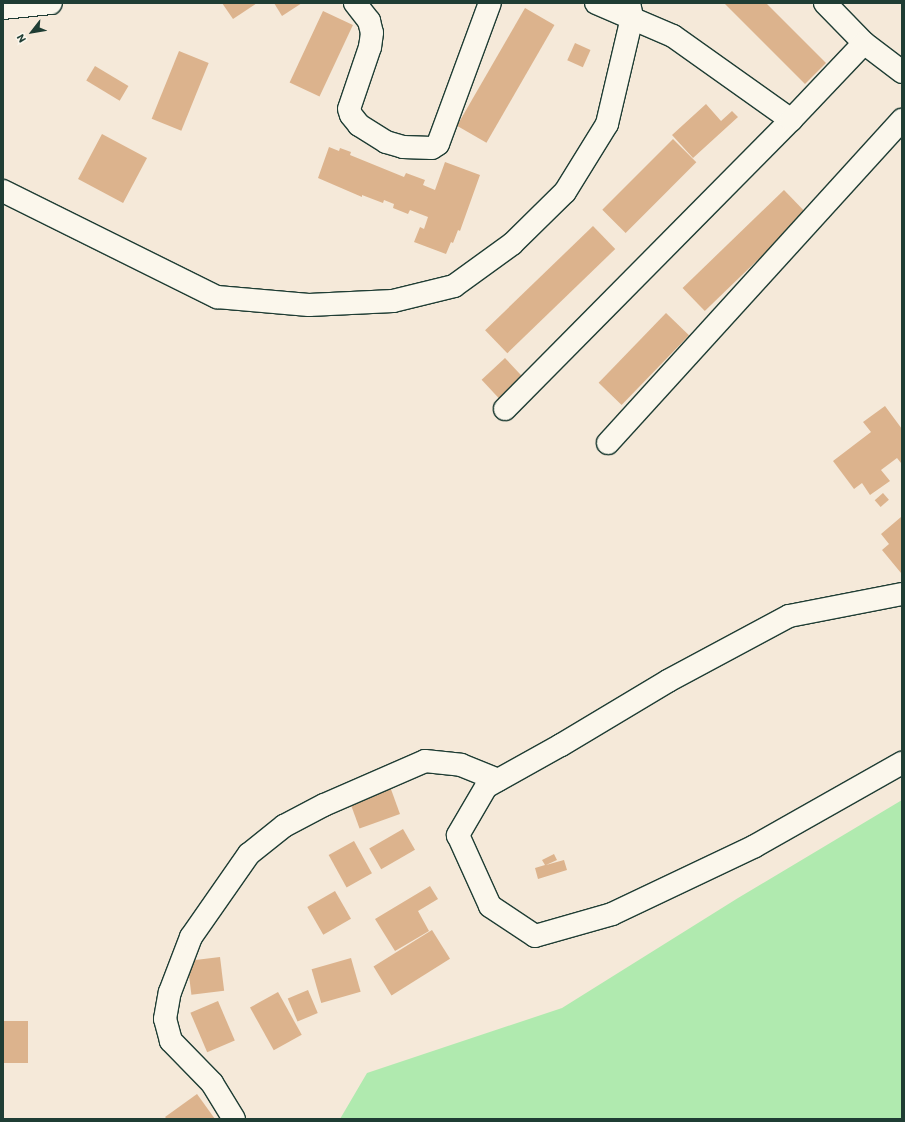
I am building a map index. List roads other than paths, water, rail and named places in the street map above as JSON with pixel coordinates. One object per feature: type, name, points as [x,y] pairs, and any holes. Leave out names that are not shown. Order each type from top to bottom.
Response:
[{"type":"street","points":[[3,8],[51,3]]},
{"type":"street","points":[[355,3],[369,21],[372,33],[370,47],[349,109],[351,115],[359,125],[386,142],[403,147],[432,148],[438,144],[490,3]]},
{"type":"street","points":[[596,3],[631,10],[673,36],[791,120]]},
{"type":"street","points":[[826,3],[864,43],[902,72]]},
{"type":"street","points":[[3,191],[217,297],[317,305],[393,301],[454,286],[512,244],[565,192],[607,124],[631,10]]},
{"type":"street","points":[[506,409],[791,120],[864,43]]},
{"type":"street","points":[[608,443],[902,120]]},
{"type":"street","points":[[902,594],[789,616],[668,681],[561,745],[486,787],[458,836],[490,906],[535,936],[612,914],[755,846],[902,763]]},
{"type":"street","points":[[234,1119],[212,1083],[171,1041],[165,1019],[170,992],[191,938],[249,854],[284,826],[324,805],[425,761],[461,765],[498,780]]}]
